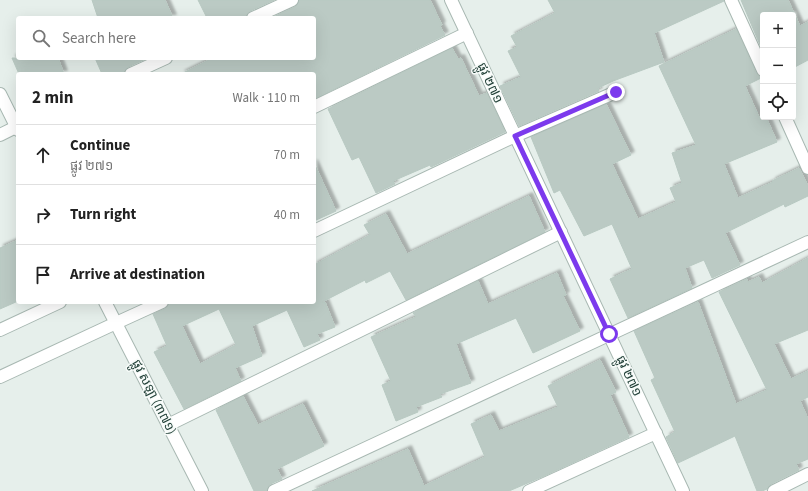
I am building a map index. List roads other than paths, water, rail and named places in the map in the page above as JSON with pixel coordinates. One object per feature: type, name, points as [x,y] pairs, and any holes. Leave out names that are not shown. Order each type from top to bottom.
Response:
[{"type":"street","points":[[257,16],[292,0]]},
{"type":"street","name":"ផ្លូវ ២៧១","points":[[451,0],[684,491]]},
{"type":"street","points":[[731,0],[760,63]]},
{"type":"street","points":[[316,106],[467,34]]},
{"type":"street","points":[[135,72],[162,60]]},
{"type":"street","points":[[316,230],[515,136],[616,92]]},
{"type":"street","points":[[0,94],[16,123]]},
{"type":"street","points":[[786,120],[808,168]]},
{"type":"street","points":[[0,135],[16,128]]},
{"type":"street","points":[[168,425],[561,232]]},
{"type":"street","points":[[274,491],[808,242]]},
{"type":"street","points":[[0,330],[56,304]]},
{"type":"street","name":"ផ្លូវ សឡា (៣៧១)","points":[[106,304],[202,491]]},
{"type":"street","points":[[0,377],[158,304]]},
{"type":"street","points":[[529,491],[656,432]]},
{"type":"street","points":[[774,491],[808,474]]}]
